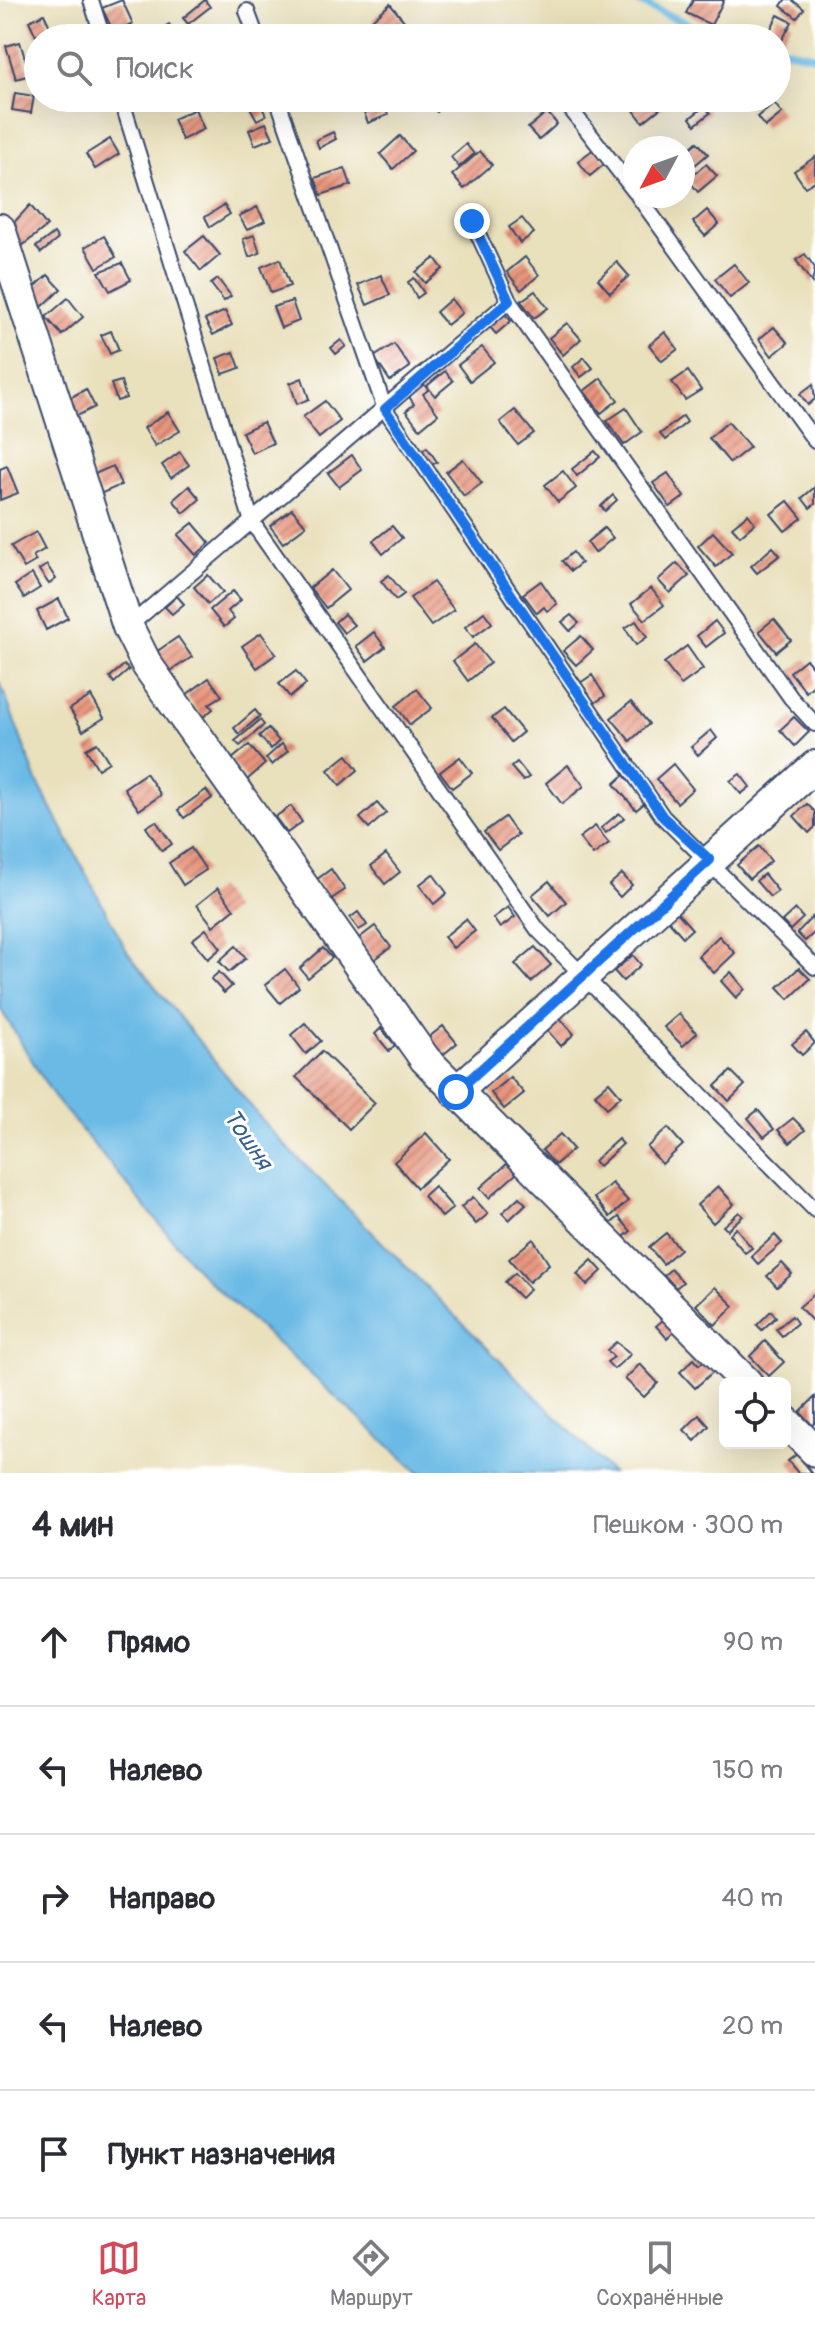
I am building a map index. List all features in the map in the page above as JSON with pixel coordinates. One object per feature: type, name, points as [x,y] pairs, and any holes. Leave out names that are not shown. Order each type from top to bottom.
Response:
[{"type":"street","points":[[0,229],[128,627],[156,678],[425,1059],[741,1377]]},
{"type":"street","points":[[456,1092],[815,766]]},
{"type":"street","points":[[791,1427],[815,1451]]},
{"type":"lane","points":[[91,0],[99,24]]},
{"type":"lane","points":[[247,11],[252,24]]},
{"type":"lane","points":[[125,112],[252,522],[538,930],[815,1210]]},
{"type":"lane","points":[[282,112],[385,409],[663,817],[710,860],[815,967]]},
{"type":"lane","points":[[573,112],[623,177]]},
{"type":"lane","points":[[646,208],[815,441]]},
{"type":"lane","points":[[472,221],[509,301],[791,698],[815,724]]},
{"type":"lane","points":[[128,627],[509,301]]},
{"type":"water","name":"Тошня","points":[[0,682],[37,781],[128,953],[270,1130],[612,1473],[419,1473],[201,1274],[54,1097],[0,1008]]},
{"type":"building","points":[[122,0],[133,24],[110,24],[102,8]]},
{"type":"building","points":[[205,0],[210,7],[188,24],[183,18]]},
{"type":"building","points":[[693,0],[724,0],[712,24],[686,13]]},
{"type":"building","points":[[785,0],[792,0],[804,9],[797,18],[781,6]]},
{"type":"building","points":[[390,4],[405,22],[375,24],[372,20]]},
{"type":"building","points":[[44,14],[49,24],[30,24],[29,21]]},
{"type":"building","points":[[778,15],[792,22],[791,24],[773,24]]},
{"type":"building","points":[[20,42],[24,55],[24,77],[16,79],[6,46]]},
{"type":"building","points":[[15,93],[24,94],[24,112],[12,110]]},
{"type":"building","points":[[196,112],[204,129],[182,140],[173,119]]},
{"type":"building","points":[[253,112],[264,112],[266,115],[257,120]]},
{"type":"building","points":[[364,112],[387,112],[388,115],[368,123]]},
{"type":"building","points":[[547,112],[557,124],[539,140],[528,128]]},
{"type":"building","points":[[635,112],[656,112],[643,122]]},
{"type":"building","points":[[698,112],[710,113],[695,125],[690,118]]},
{"type":"building","points":[[763,112],[782,113],[765,127],[757,117]]},
{"type":"building","points":[[266,123],[273,138],[255,145],[249,130]]},
{"type":"building","points":[[333,132],[336,139],[319,148],[316,140]]},
{"type":"building","points":[[400,136],[413,151],[393,169],[380,154]]},
{"type":"building","points":[[110,139],[119,154],[95,169],[86,154]]},
{"type":"building","points":[[697,142],[708,154],[695,165]]},
{"type":"building","points":[[466,144],[474,154],[459,167],[451,157]]},
{"type":"building","points":[[595,148],[607,162],[590,176],[578,161]]},
{"type":"building","points":[[480,151],[492,165],[464,189],[452,175]]},
{"type":"building","points":[[815,157],[815,181],[805,187],[794,171]]},
{"type":"building","points":[[706,164],[717,176],[698,192],[695,173]]},
{"type":"building","points":[[345,168],[351,185],[321,195],[315,178]]},
{"type":"building","points":[[30,205],[47,226],[22,246],[8,229]]},
{"type":"building","points":[[224,205],[230,214],[210,227],[205,217]]},
{"type":"building","points":[[257,207],[265,221],[247,230],[239,216]]},
{"type":"building","points":[[707,210],[719,224],[705,236],[693,222]]},
{"type":"building","points":[[522,218],[534,233],[520,243],[509,227]]},
{"type":"building","points":[[54,233],[58,239],[41,253],[36,247]]},
{"type":"building","points":[[254,235],[260,253],[249,257],[243,239]]},
{"type":"building","points":[[104,236],[116,257],[97,268],[85,247]]},
{"type":"building","points":[[204,236],[220,255],[201,271],[185,251]]},
{"type":"building","points":[[805,254],[815,268],[812,283],[796,260]]},
{"type":"building","points":[[525,257],[539,275],[521,290],[507,272]]},
{"type":"building","points":[[435,258],[443,269],[425,283],[416,272]]},
{"type":"building","points":[[280,259],[290,286],[271,293],[261,267]]},
{"type":"building","points":[[617,262],[629,276],[610,293],[598,279]]},
{"type":"building","points":[[122,263],[131,280],[110,291],[99,272]]},
{"type":"building","points":[[734,264],[749,283],[730,298],[715,279]]},
{"type":"building","points":[[48,275],[61,289],[41,308],[28,293]]},
{"type":"building","points":[[381,275],[390,295],[367,305],[358,285]]},
{"type":"building","points":[[414,278],[424,293],[417,298],[408,282]]},
{"type":"building","points":[[218,279],[231,296],[224,301],[211,284]]},
{"type":"building","points":[[535,291],[548,308],[534,318],[521,301]]},
{"type":"building","points":[[68,298],[83,317],[62,335],[46,317]]},
{"type":"building","points":[[451,299],[462,313],[447,325],[436,312]]},
{"type":"building","points":[[292,301],[299,321],[281,328],[273,307]]},
{"type":"building","points":[[225,311],[232,325],[213,335],[205,320]]},
{"type":"building","points":[[504,313],[511,321],[496,334],[489,326]]},
{"type":"building","points":[[567,323],[581,339],[563,355],[549,338]]},
{"type":"building","points":[[774,327],[788,343],[772,356],[759,339]]},
{"type":"building","points":[[111,331],[119,350],[110,354],[101,335]]},
{"type":"building","points":[[665,332],[678,349],[662,361],[649,345]]},
{"type":"building","points":[[341,340],[346,346],[336,354],[331,348]]},
{"type":"building","points":[[394,344],[410,367],[390,381],[374,357]]},
{"type":"building","points":[[482,347],[494,362],[470,381],[458,365]]},
{"type":"building","points":[[234,352],[240,368],[223,374],[217,358]]},
{"type":"building","points":[[584,357],[593,368],[581,377],[573,367]]},
{"type":"building","points":[[445,371],[453,381],[435,396],[427,386]]},
{"type":"building","points":[[688,371],[701,390],[685,400],[672,382]]},
{"type":"building","points":[[302,378],[309,399],[297,404],[290,383]]},
{"type":"building","points":[[601,378],[618,400],[601,413],[584,391]]},
{"type":"building","points":[[121,381],[126,398],[117,401],[111,384]]},
{"type":"building","points":[[423,383],[428,390],[423,394],[438,414],[420,429],[406,411],[414,404],[408,395]]},
{"type":"building","points":[[813,384],[815,399],[808,405],[800,394]]},
{"type":"building","points":[[86,389],[95,407],[75,417],[66,400]]},
{"type":"building","points":[[325,401],[340,421],[319,438],[303,417]]},
{"type":"building","points":[[626,408],[642,432],[624,445],[607,421]]},
{"type":"building","points":[[515,410],[534,433],[518,445],[500,422]]},
{"type":"building","points":[[168,412],[180,431],[155,446],[144,428]]},
{"type":"building","points":[[683,416],[687,422],[665,440],[660,434]]},
{"type":"building","points":[[263,422],[273,443],[252,453],[242,432]]},
{"type":"building","points":[[728,422],[750,447],[730,463],[709,438]]},
{"type":"building","points":[[427,447],[437,462],[430,466],[420,451]]},
{"type":"building","points":[[595,451],[600,457],[577,476],[572,469]]},
{"type":"building","points":[[180,452],[189,465],[171,478],[162,465]]},
{"type":"building","points":[[352,455],[362,470],[339,487],[328,473]]},
{"type":"building","points":[[463,459],[482,483],[464,496],[446,472]]},
{"type":"building","points":[[7,466],[18,493],[0,500],[0,469]]},
{"type":"building","points":[[113,466],[121,485],[100,494],[92,475]]},
{"type":"building","points":[[563,471],[576,488],[558,502],[545,485]]},
{"type":"building","points":[[668,473],[684,497],[670,507],[653,483]]},
{"type":"building","points":[[189,486],[200,499],[184,513],[173,500]]},
{"type":"building","points":[[815,487],[815,504],[810,508],[802,498]]},
{"type":"building","points":[[613,495],[617,500],[605,511],[601,506]]},
{"type":"building","points":[[788,501],[802,518],[785,531],[771,514]]},
{"type":"building","points":[[292,509],[306,526],[283,543],[270,526]]},
{"type":"building","points":[[748,514],[755,523],[740,536],[732,527]]},
{"type":"building","points":[[193,523],[210,543],[196,555],[178,535]]},
{"type":"building","points":[[392,526],[402,538],[383,554],[373,541]]},
{"type":"building","points":[[604,528],[613,538],[595,553],[587,542]]},
{"type":"building","points":[[36,532],[45,549],[33,556],[36,561],[24,568],[11,546]]},
{"type":"building","points":[[713,532],[732,553],[716,567],[698,546]]},
{"type":"building","points":[[773,547],[780,555],[757,573],[751,566]]},
{"type":"building","points":[[573,552],[581,563],[571,571],[562,561]]},
{"type":"building","points":[[677,563],[689,576],[670,593],[658,580]]},
{"type":"building","points":[[47,565],[56,579],[49,584],[39,570]]},
{"type":"building","points":[[332,570],[348,590],[326,608],[310,588]]},
{"type":"building","points":[[32,574],[40,588],[24,598],[15,585]]},
{"type":"building","points":[[208,575],[223,592],[208,604],[194,587]]},
{"type":"building","points":[[389,575],[404,594],[396,600],[381,581]]},
{"type":"building","points":[[541,581],[557,604],[547,611],[544,607],[537,613],[523,594]]},
{"type":"building","points":[[433,582],[454,610],[431,626],[410,598]]},
{"type":"building","points":[[651,588],[664,605],[645,620],[631,604]]},
{"type":"building","points":[[233,591],[241,600],[228,611],[234,619],[224,627],[210,610]]},
{"type":"building","points":[[177,596],[184,604],[172,614],[165,607]]},
{"type":"building","points":[[59,599],[68,618],[46,630],[37,611]]},
{"type":"building","points":[[484,612],[492,623],[473,637],[465,627]]},
{"type":"building","points":[[344,614],[354,625],[344,633],[335,622]]},
{"type":"building","points":[[571,615],[579,623],[570,631],[562,622]]},
{"type":"building","points":[[774,619],[791,640],[776,652],[759,631]]},
{"type":"building","points":[[636,621],[647,637],[636,645],[625,628]]},
{"type":"building","points":[[715,621],[724,633],[706,647],[697,636]]},
{"type":"building","points":[[374,632],[385,647],[367,661],[356,646]]},
{"type":"building","points":[[261,633],[276,654],[257,668],[242,646]]},
{"type":"building","points":[[581,636],[593,650],[576,665],[563,651]]},
{"type":"building","points":[[178,637],[192,657],[169,672],[156,652]]},
{"type":"building","points":[[475,644],[490,663],[468,681],[453,661]]},
{"type":"building","points":[[687,646],[703,669],[681,685],[664,663]]},
{"type":"building","points":[[806,659],[815,670],[815,684],[806,692],[790,672]]},
{"type":"building","points":[[124,665],[129,670],[114,683],[110,677]]},
{"type":"building","points":[[296,671],[306,684],[290,697],[279,684]]},
{"type":"building","points":[[592,675],[605,696],[593,704],[580,683]]},
{"type":"building","points":[[209,678],[222,696],[209,704],[213,709],[202,718],[186,695]]},
{"type":"building","points":[[417,689],[432,708],[410,725],[396,706]]},
{"type":"building","points":[[91,696],[104,718],[83,731],[70,709]]},
{"type":"building","points":[[631,702],[649,724],[630,741],[611,718]]},
{"type":"building","points":[[504,709],[523,732],[511,742],[492,718]]},
{"type":"building","points":[[255,710],[260,716],[239,734],[234,728]]},
{"type":"building","points":[[794,717],[809,732],[795,746],[780,730]]},
{"type":"building","points":[[260,720],[264,725],[240,746],[235,741]]},
{"type":"building","points":[[268,728],[279,741],[271,749],[259,736]]},
{"type":"building","points":[[711,730],[717,738],[698,755],[691,747]]},
{"type":"building","points":[[97,743],[109,762],[98,769],[86,749]]},
{"type":"building","points":[[282,744],[288,751],[272,765],[266,758]]},
{"type":"building","points":[[249,745],[265,764],[247,780],[231,760]]},
{"type":"building","points":[[347,755],[358,770],[340,785],[328,770]]},
{"type":"building","points":[[460,757],[472,773],[452,788],[440,772]]},
{"type":"building","points":[[517,762],[529,777],[523,781],[511,767]]},
{"type":"building","points":[[673,764],[693,789],[677,803],[656,779]]},
{"type":"building","points":[[568,765],[584,786],[562,804],[546,783]]},
{"type":"building","points":[[146,773],[161,795],[139,810],[124,788]]},
{"type":"building","points":[[740,774],[750,787],[741,794],[730,781]]},
{"type":"building","points":[[624,775],[646,802],[636,810],[614,784]]},
{"type":"building","points":[[206,790],[212,798],[184,818],[178,810]]},
{"type":"building","points":[[377,803],[386,813],[369,828],[360,818]]},
{"type":"building","points":[[807,804],[815,812],[815,827],[809,833],[794,816]]},
{"type":"building","points":[[291,806],[302,822],[287,833],[275,817]]},
{"type":"building","points":[[619,813],[624,818],[606,833],[601,828]]},
{"type":"building","points":[[505,817],[518,835],[498,850],[484,832]]},
{"type":"building","points":[[156,821],[172,844],[162,851],[146,827]]},
{"type":"building","points":[[595,826],[609,843],[593,855],[579,838]]},
{"type":"building","points":[[759,846],[771,861],[749,879],[737,865]]},
{"type":"building","points":[[191,848],[206,870],[183,885],[169,863]]},
{"type":"building","points":[[386,854],[400,872],[385,884],[371,866]]},
{"type":"building","points":[[331,869],[345,890],[330,900],[316,880]]},
{"type":"building","points":[[433,874],[447,893],[434,904],[419,885]]},
{"type":"building","points":[[622,874],[632,885],[620,897],[609,885]]},
{"type":"building","points":[[764,874],[778,891],[770,897],[756,881]]},
{"type":"building","points":[[549,881],[566,902],[550,916],[532,895]]},
{"type":"building","points":[[218,888],[234,909],[213,926],[197,905]]},
{"type":"building","points":[[508,907],[515,917],[500,928],[493,918]]},
{"type":"building","points":[[795,909],[803,918],[790,930],[782,921]]},
{"type":"building","points":[[676,911],[692,929],[683,937],[667,919]]},
{"type":"building","points":[[358,912],[367,925],[359,930],[350,918]]},
{"type":"building","points":[[812,917],[815,932],[805,941],[797,933]]},
{"type":"building","points":[[466,919],[475,931],[453,948],[444,937]]},
{"type":"building","points":[[375,926],[391,947],[374,960],[358,939]]},
{"type":"building","points":[[206,929],[221,948],[208,959],[192,940]]},
{"type":"building","points":[[719,936],[735,953],[714,973],[698,956]]},
{"type":"building","points":[[236,946],[246,958],[229,972],[219,961]]},
{"type":"building","points":[[535,947],[551,965],[531,982],[515,964]]},
{"type":"building","points":[[323,948],[332,958],[308,978],[300,968]]},
{"type":"building","points":[[633,955],[641,965],[623,981],[614,971]]},
{"type":"building","points":[[799,968],[810,979],[789,999],[778,987]]},
{"type":"building","points":[[285,969],[299,987],[280,1003],[265,985]]},
{"type":"building","points":[[219,972],[232,986],[224,993],[211,979]]},
{"type":"building","points":[[731,972],[745,989],[736,998],[721,981]]},
{"type":"building","points":[[679,1014],[697,1033],[683,1046],[664,1027]]},
{"type":"building","points":[[559,1017],[574,1034],[561,1046],[546,1029]]},
{"type":"building","points":[[305,1023],[321,1041],[306,1054],[291,1035]]},
{"type":"building","points":[[443,1026],[457,1043],[438,1059],[424,1041]]},
{"type":"building","points":[[381,1028],[395,1045],[389,1051],[375,1034]]},
{"type":"building","points":[[806,1032],[815,1043],[802,1055],[792,1044]]},
{"type":"building","points":[[322,1051],[375,1103],[349,1129],[296,1077]]},
{"type":"building","points":[[731,1071],[745,1085],[729,1101],[715,1086]]},
{"type":"building","points":[[510,1077],[524,1093],[504,1109],[491,1093]]},
{"type":"building","points":[[609,1082],[621,1096],[607,1108],[595,1094]]},
{"type":"building","points":[[758,1110],[774,1129],[764,1137],[748,1118]]},
{"type":"building","points":[[793,1118],[805,1130],[790,1143],[778,1130]]},
{"type":"building","points":[[668,1128],[683,1145],[662,1164],[647,1147]]},
{"type":"building","points":[[426,1133],[449,1159],[417,1188],[394,1162]]},
{"type":"building","points":[[560,1134],[573,1149],[555,1165],[542,1150]]},
{"type":"building","points":[[618,1139],[623,1144],[599,1166],[594,1161]]},
{"type":"building","points":[[508,1163],[517,1173],[489,1198],[480,1188]]},
{"type":"building","points":[[612,1183],[628,1201],[610,1217],[594,1198]]},
{"type":"building","points":[[434,1186],[453,1208],[442,1217],[423,1196]]},
{"type":"building","points":[[718,1186],[734,1204],[713,1223],[697,1205]]},
{"type":"building","points":[[473,1197],[488,1214],[476,1224],[461,1207]]},
{"type":"building","points":[[519,1197],[526,1204],[509,1220],[502,1213]]},
{"type":"building","points":[[739,1212],[743,1216],[727,1230],[723,1226]]},
{"type":"building","points":[[619,1217],[631,1231],[620,1240],[608,1226]]},
{"type":"building","points":[[736,1228],[752,1248],[745,1253],[729,1234]]},
{"type":"building","points":[[666,1233],[680,1249],[663,1264],[649,1247]]},
{"type":"building","points":[[775,1235],[782,1243],[758,1264],[751,1256]]},
{"type":"building","points":[[533,1239],[549,1264],[529,1282],[509,1259]]},
{"type":"building","points":[[592,1260],[602,1271],[587,1285],[577,1274]]},
{"type":"building","points":[[782,1263],[792,1274],[777,1287],[767,1276]]},
{"type":"building","points":[[671,1269],[683,1282],[676,1288],[664,1275]]},
{"type":"building","points":[[515,1273],[530,1289],[521,1298],[505,1282]]},
{"type":"building","points":[[715,1287],[734,1306],[715,1325],[696,1305]]},
{"type":"building","points":[[813,1295],[815,1297],[815,1324],[799,1307]]},
{"type":"building","points":[[771,1311],[776,1317],[762,1330],[757,1325]]},
{"type":"building","points":[[792,1316],[797,1323],[782,1336],[776,1329]]},
{"type":"building","points":[[665,1318],[676,1329],[667,1338],[656,1326]]},
{"type":"building","points":[[765,1341],[784,1362],[769,1376],[750,1356]]},
{"type":"building","points":[[616,1342],[631,1354],[614,1369],[607,1362],[614,1357],[607,1350]]},
{"type":"building","points":[[694,1359],[699,1365],[705,1360],[714,1371],[695,1388],[680,1372]]},
{"type":"building","points":[[640,1364],[658,1383],[644,1397],[625,1379]]},
{"type":"building","points":[[815,1397],[815,1423],[812,1425],[800,1412]]},
{"type":"building","points":[[699,1415],[709,1426],[695,1441],[684,1430]]},
{"type":"building","points":[[797,1454],[812,1473],[798,1473],[788,1461]]},
{"type":"waterway","points":[[635,0],[687,24]]},
{"type":"waterway","points":[[791,51],[815,56]]},
{"type":"route","points":[[456,1092],[710,860],[663,817],[385,409],[509,301],[472,221]]}]
